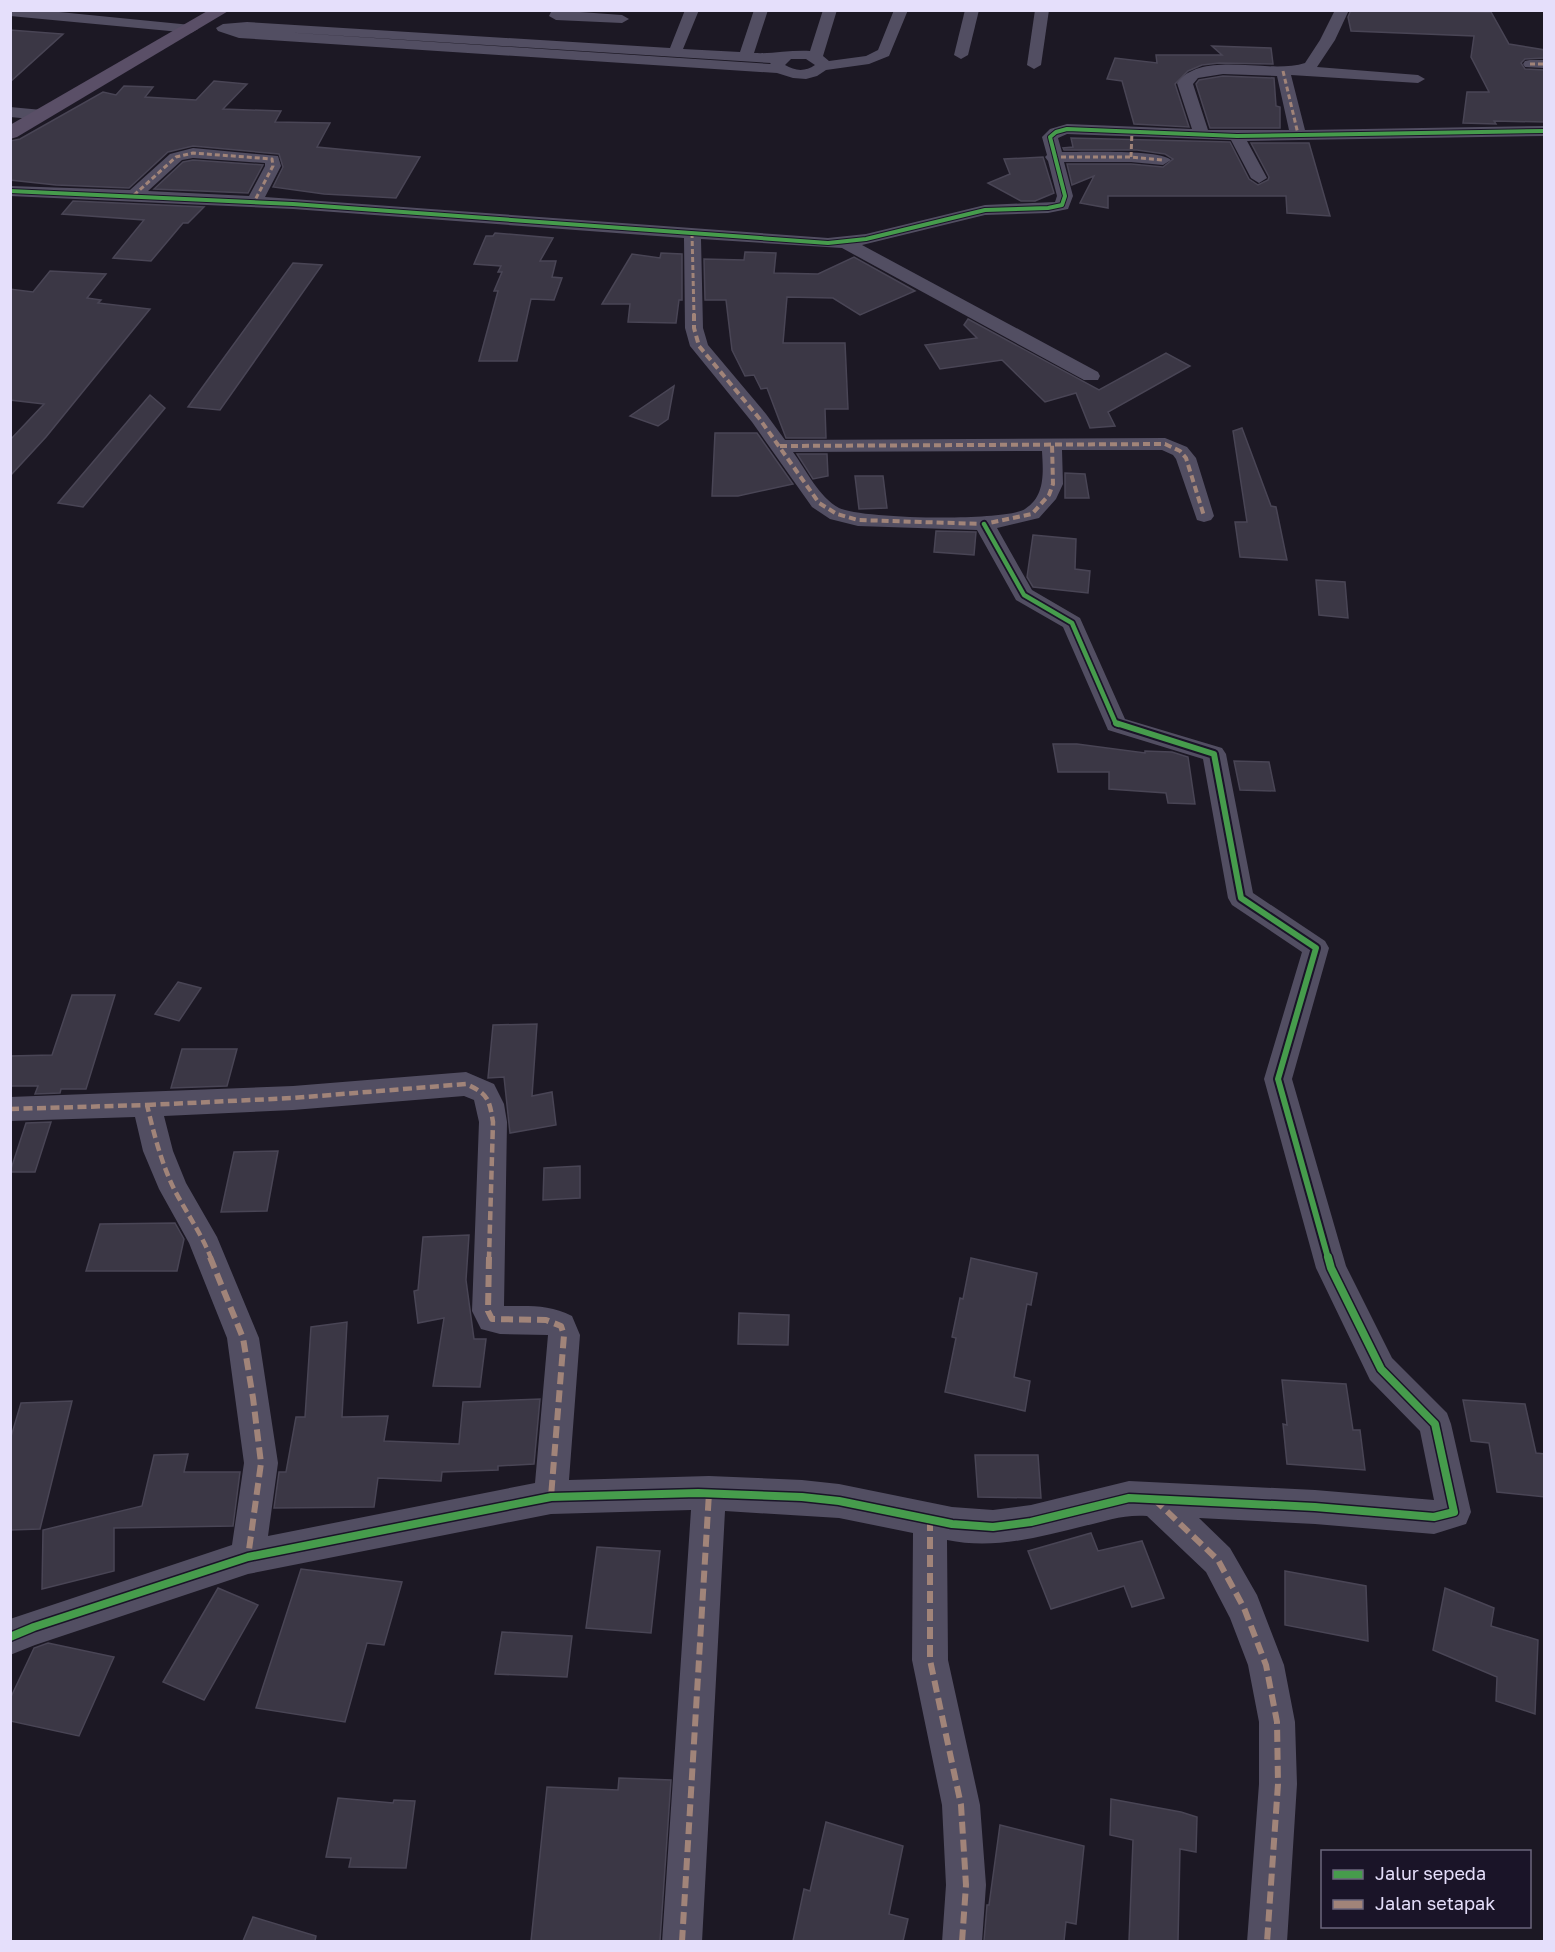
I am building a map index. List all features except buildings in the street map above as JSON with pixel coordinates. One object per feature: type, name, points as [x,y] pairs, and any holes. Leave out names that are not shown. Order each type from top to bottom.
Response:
[{"type":"main road","points":[[10,134],[168,41],[194,27],[223,19]]},
{"type":"street","points":[[560,10],[556,16],[624,15],[609,43]]},
{"type":"street","points":[[677,47],[692,10]]},
{"type":"street","points":[[747,52],[761,10]]},
{"type":"street","points":[[818,61],[830,10]]},
{"type":"street","points":[[223,19],[239,34],[779,64],[796,55],[818,61],[869,60],[884,53],[901,10]]},
{"type":"street","points":[[960,55],[972,10]]},
{"type":"street","points":[[1034,65],[1042,10]]},
{"type":"street","points":[[1291,71],[1312,64],[1342,10]]},
{"type":"street","points":[[10,12],[194,27]]},
{"type":"street","points":[[137,39],[168,41]]},
{"type":"street","points":[[1202,135],[1192,111],[1185,83],[1191,76],[1206,71],[1291,71],[1418,79]]},
{"type":"street","points":[[1291,71],[1298,134]]},
{"type":"street","points":[[10,112],[42,115]]},
{"type":"street","points":[[10,190],[254,202],[845,243],[970,212],[1000,208],[1062,206],[1065,196],[1053,157],[1050,137],[1062,130],[1238,136],[1545,131]]},
{"type":"street","points":[[1131,157],[1132,131]]},
{"type":"street","points":[[1238,136],[1259,178]]},
{"type":"street","points":[[134,195],[181,155],[193,153],[272,159],[273,166],[254,202]]},
{"type":"street","points":[[1053,157],[1131,157],[1163,160]]},
{"type":"street","points":[[692,233],[693,308],[699,346],[759,418],[819,503],[839,517],[858,520],[984,524],[1013,520],[1032,514],[1043,504],[1053,484],[1052,444]]},
{"type":"street","points":[[845,243],[1091,376]]},
{"type":"street","points":[[780,446],[1153,442],[1172,446],[1186,458],[1204,516]]},
{"type":"street","points":[[10,1637],[34,1627],[248,1557],[551,1497],[709,1493],[839,1501],[952,1524],[993,1527],[1031,1522],[1130,1498],[1315,1507],[1434,1517],[1455,1512],[1435,1424],[1423,1409],[1381,1369],[1331,1269],[1278,1079],[1316,948],[1241,898],[1214,754],[1116,724],[1072,623],[1024,595],[984,524]]},
{"type":"street","points":[[10,1109],[292,1098],[466,1084],[484,1092],[490,1104],[493,1122],[488,1311],[492,1319],[503,1321],[554,1321],[561,1326],[564,1335],[551,1497]]},
{"type":"street","points":[[147,1105],[158,1151],[174,1189],[202,1237],[243,1338],[261,1463],[248,1557]]},
{"type":"street","points":[[682,1941],[709,1493]]},
{"type":"street","points":[[1154,1499],[1218,1560],[1244,1608],[1266,1665],[1277,1722],[1278,1784],[1267,1941]]},
{"type":"street","points":[[930,1519],[930,1660],[961,1805],[966,1885],[962,1941]]},
{"type":"marked path","points":[[1530,64],[1544,64]]},
{"type":"marked path","points":[[1283,71],[1298,134]]},
{"type":"marked path","points":[[1131,157],[1132,131]]},
{"type":"marked path","points":[[134,195],[176,157],[193,153],[272,159],[273,166],[254,202]]},
{"type":"marked path","points":[[1053,157],[1131,157],[1163,160]]},
{"type":"marked path","points":[[692,233],[694,328],[699,346],[759,418],[819,503],[828,510],[858,520],[984,524],[1032,514],[1049,495],[1053,484],[1052,444]]},
{"type":"marked path","points":[[780,446],[1165,444],[1180,451],[1186,458],[1204,516]]},
{"type":"marked path","points":[[147,1105],[293,1098],[466,1084],[484,1092],[490,1104],[493,1122],[488,1311],[492,1319],[554,1322],[561,1326],[564,1335],[551,1497]]},
{"type":"marked path","points":[[10,1109],[147,1105],[158,1151],[174,1189],[202,1237],[243,1338],[261,1463],[248,1557]]},
{"type":"marked path","points":[[682,1942],[709,1493]]},
{"type":"marked path","points":[[1154,1499],[1218,1560],[1244,1608],[1266,1665],[1277,1722],[1278,1784],[1267,1942]]},
{"type":"marked path","points":[[930,1519],[930,1660],[961,1805],[966,1885],[962,1942]]},
{"type":"cycle path","points":[[10,191],[293,204],[845,243],[985,210],[1048,208],[1062,205],[1065,196],[1050,137],[1056,132],[1067,129],[1237,136],[1544,131]]},
{"type":"cycle path","points":[[10,1637],[34,1627],[248,1557],[551,1497],[698,1493],[802,1497],[839,1501],[952,1524],[993,1527],[1031,1522],[1129,1498],[1315,1507],[1434,1517],[1454,1512],[1435,1424],[1381,1369],[1331,1268],[1278,1079],[1316,948],[1241,898],[1214,754],[1116,724],[1072,623],[1024,595],[984,524]]}]
